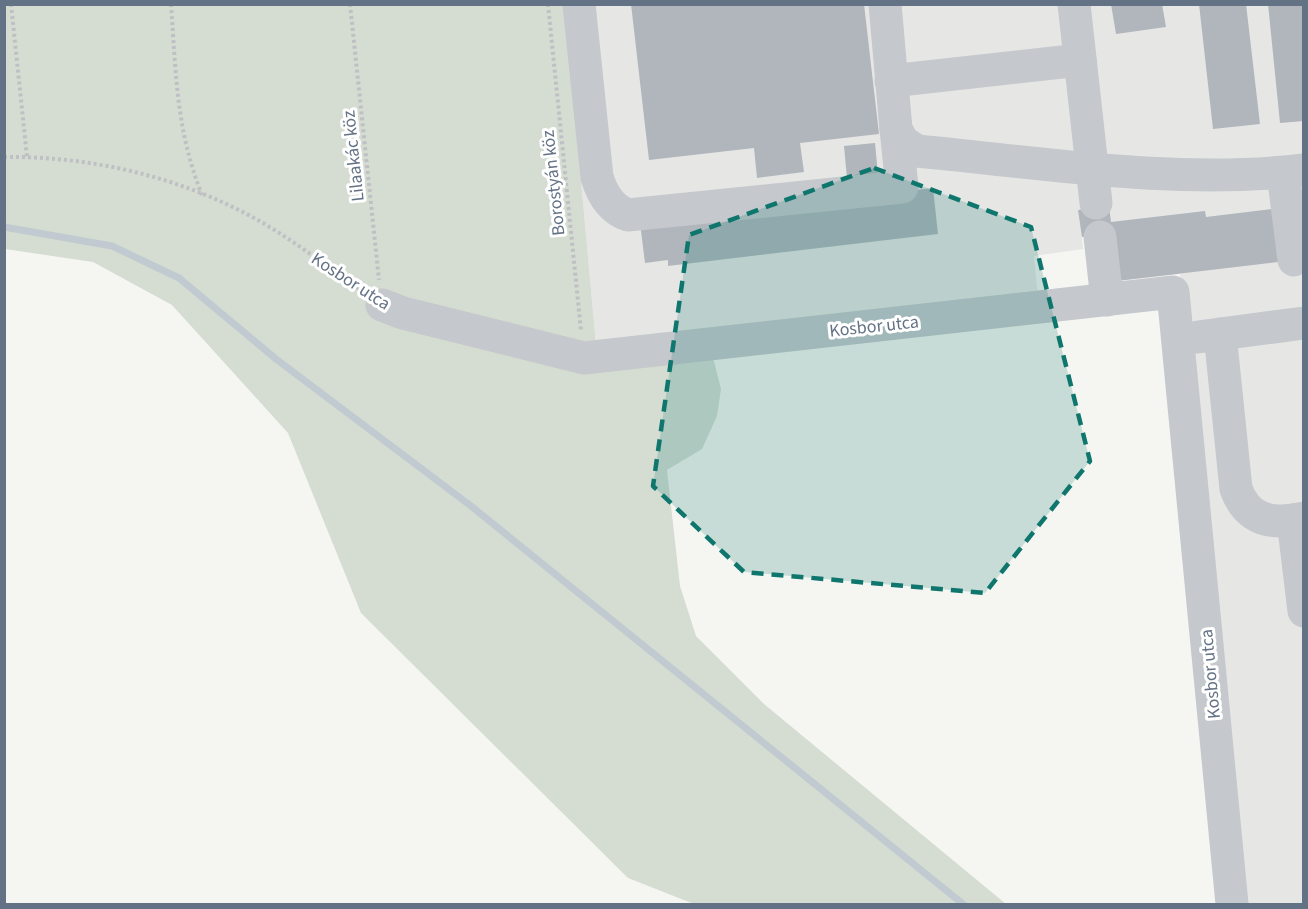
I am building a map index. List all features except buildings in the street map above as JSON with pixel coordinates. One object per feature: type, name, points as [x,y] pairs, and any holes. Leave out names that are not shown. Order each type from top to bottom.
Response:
[{"type":"lane","points":[[579,4],[597,177],[601,190],[618,211],[628,215],[902,187],[885,4]]},
{"type":"lane","points":[[1074,4],[1096,203]]},
{"type":"lane","points":[[891,81],[1080,60]]},
{"type":"lane","points":[[896,129],[903,142],[917,151],[1092,168],[1230,177],[1293,172],[1294,260]]},
{"type":"lane","points":[[1100,237],[1107,300]]},
{"type":"lane","name":"Kosbor utca","points":[[382,305],[403,313],[584,358],[1173,292],[1232,904]]},
{"type":"lane","points":[[1178,340],[1304,323]]},
{"type":"lane","points":[[1221,334],[1236,489],[1242,503],[1250,513],[1260,517],[1298,519],[1304,611]]},
{"type":"path","points":[[11,4],[27,157]]},
{"type":"path","points":[[171,4],[179,112],[187,158],[202,195]]},
{"type":"path","name":"Lilaakác köz","points":[[350,4],[382,305]]},
{"type":"path","name":"Borostyán köz","points":[[548,4],[584,358]]},
{"type":"path","name":"Kosbor utca","points":[[4,157],[27,157],[117,166],[168,181],[230,206],[277,231],[382,305]]},
{"type":"highlighted area","points":[[874,168],[1031,227],[1090,461],[985,593],[744,572],[653,486],[689,235]]},
{"type":"shaded area","points":[[5,5],[565,5],[596,344],[707,334],[721,389],[717,416],[702,449],[667,470],[680,586],[696,636],[764,704],[1006,904],[694,904],[628,878],[361,613],[288,433],[172,305],[93,262],[5,249]]},
{"type":"shaded area","points":[[565,5],[1303,5],[1303,904],[1242,904],[1180,274],[1117,281],[1112,233],[1082,237],[1083,249],[1034,256],[1038,299],[596,344]]},
{"type":"waterway","points":[[4,227],[112,246],[179,278],[276,359],[471,506],[963,904]]}]
